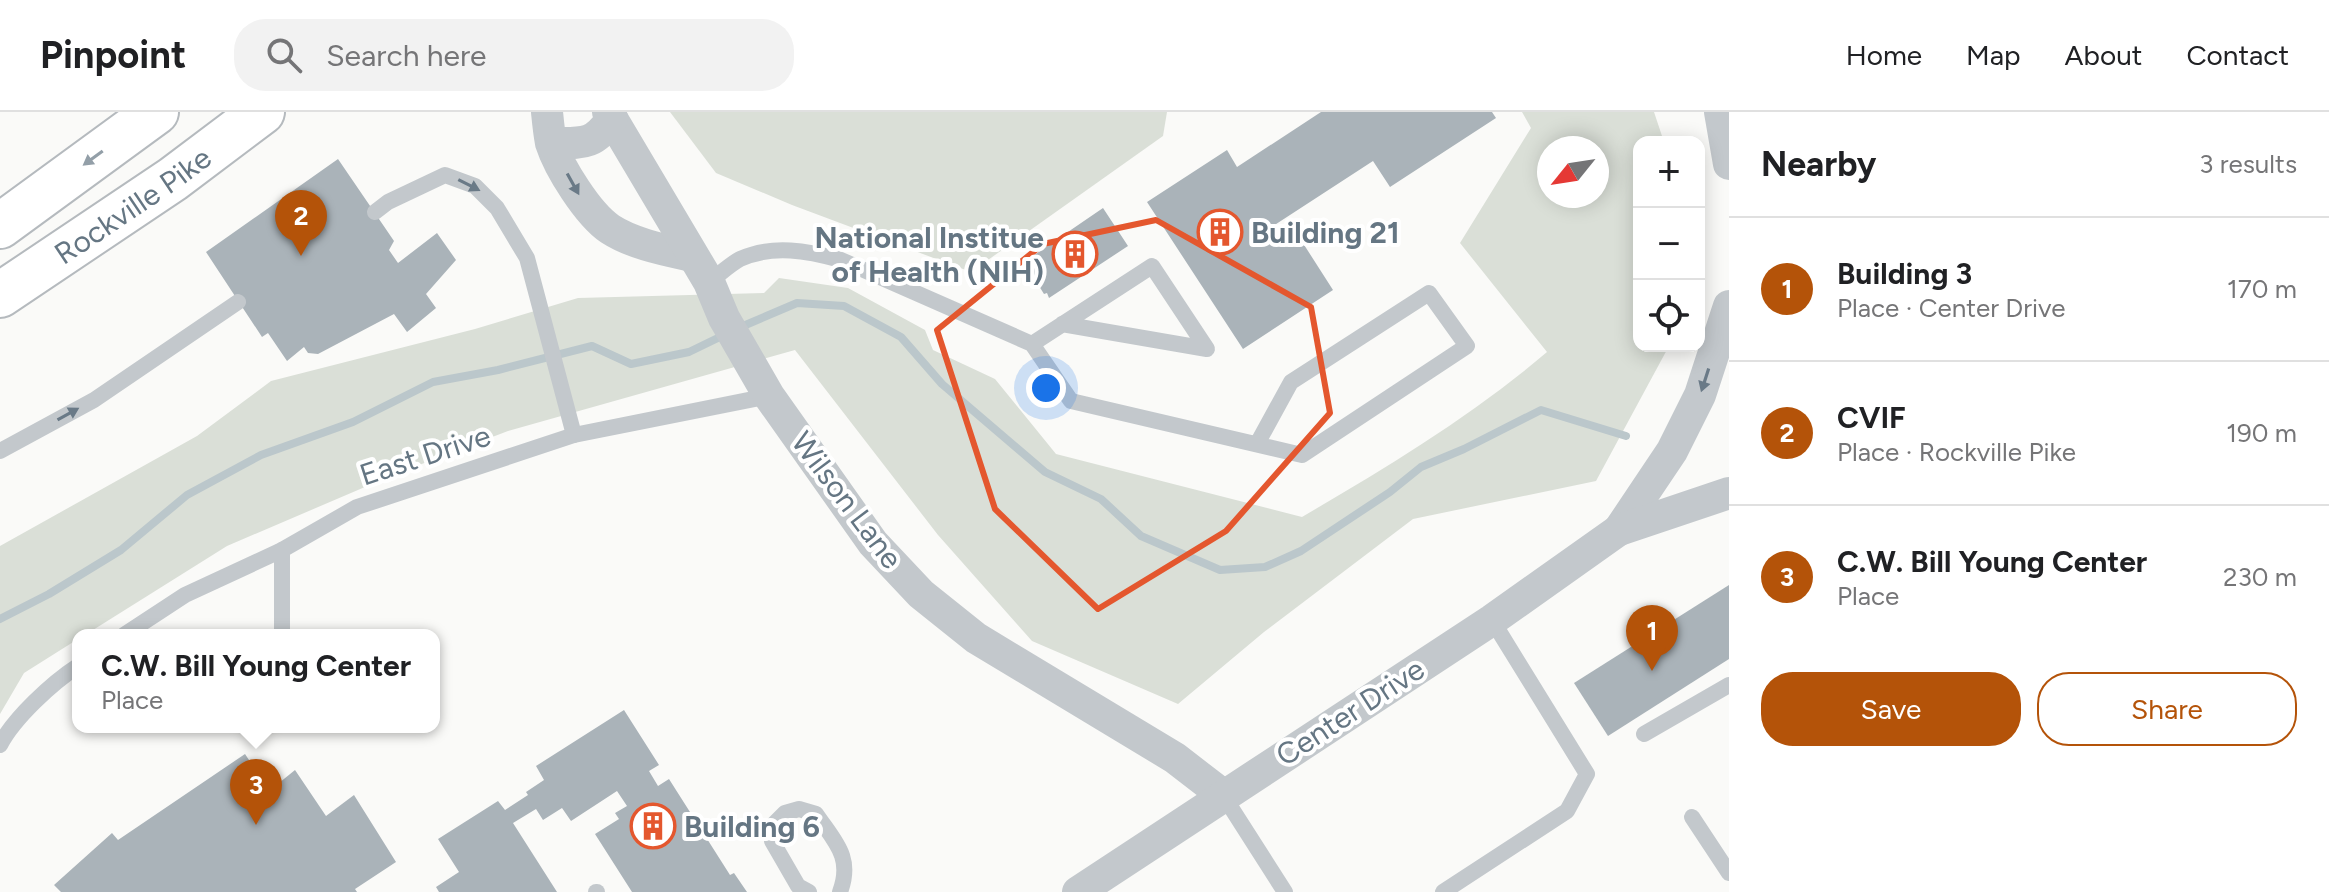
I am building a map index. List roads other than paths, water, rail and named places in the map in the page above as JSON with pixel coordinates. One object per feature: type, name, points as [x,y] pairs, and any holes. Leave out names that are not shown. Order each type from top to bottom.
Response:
[{"type":"main road","name":"Rockville Pike","points":[[0,226],[156,112]]},
{"type":"main road","name":"Rockville Pike","points":[[0,295],[173,179],[262,112]]},
{"type":"street","points":[[1720,112],[1729,164]]},
{"type":"street","points":[[549,128],[581,143],[596,139],[610,115]]},
{"type":"street","name":"Wilson Lane","points":[[610,115],[700,269],[769,396],[873,543],[921,594],[976,638],[1175,758],[1223,795]]},
{"type":"street","points":[[549,128],[580,197],[610,228],[700,269]]},
{"type":"street","points":[[623,234],[638,219],[652,185]]},
{"type":"street","name":"Center Drive","points":[[1619,530],[1672,451],[1700,395],[1729,306]]},
{"type":"street","name":"Center Drive","points":[[1078,892],[1492,620],[1619,530],[1729,493]]},
{"type":"lane","points":[[375,212],[388,202],[445,175],[475,186],[497,208],[527,258],[574,435]]},
{"type":"lane","points":[[700,269],[762,253],[808,251],[841,260],[1032,344],[1071,401],[1302,455],[1467,346],[1429,293],[1291,382],[1257,444]]},
{"type":"lane","points":[[1032,344],[1062,324],[1152,266],[1207,349],[1062,324]]},
{"type":"lane","points":[[0,451],[94,400],[238,302]]},
{"type":"lane","name":"East Drive","points":[[133,629],[185,595],[282,550],[357,507],[574,435],[769,396]]},
{"type":"lane","points":[[282,550],[282,629]]},
{"type":"lane","points":[[1443,892],[1567,811],[1587,774],[1492,620]]},
{"type":"lane","points":[[0,745],[6,732],[72,670]]},
{"type":"lane","points":[[1644,734],[1729,685]]},
{"type":"lane","points":[[1223,795],[1285,892]]},
{"type":"lane","points":[[809,892],[798,886],[772,841],[774,824],[785,813],[799,809],[816,814],[843,855],[847,874],[840,892]]},
{"type":"lane","points":[[1692,817],[1729,873]]},
{"type":"waterway","points":[[736,329],[797,303],[844,306],[901,337],[942,384],[1045,472],[1101,499],[1141,536],[1220,570],[1265,567],[1301,551],[1390,492],[1421,467],[1541,410],[1626,436]]},
{"type":"waterway","points":[[0,619],[49,594],[121,550],[187,495],[261,455],[353,422],[433,382],[498,370],[592,346],[631,364],[689,352],[724,335]]},
{"type":"place","name":"Building 21","points":[[1220,232]]},
{"type":"place","name":"National Institue of Health (NIH)","points":[[1075,254]]},
{"type":"place","name":"CVIF","points":[[301,256]]},
{"type":"place","name":"Building 3","points":[[1652,671]]},
{"type":"place","name":"C.W. Bill Young Center","points":[[256,825]]},
{"type":"place","name":"Building 6","points":[[653,826]]}]
